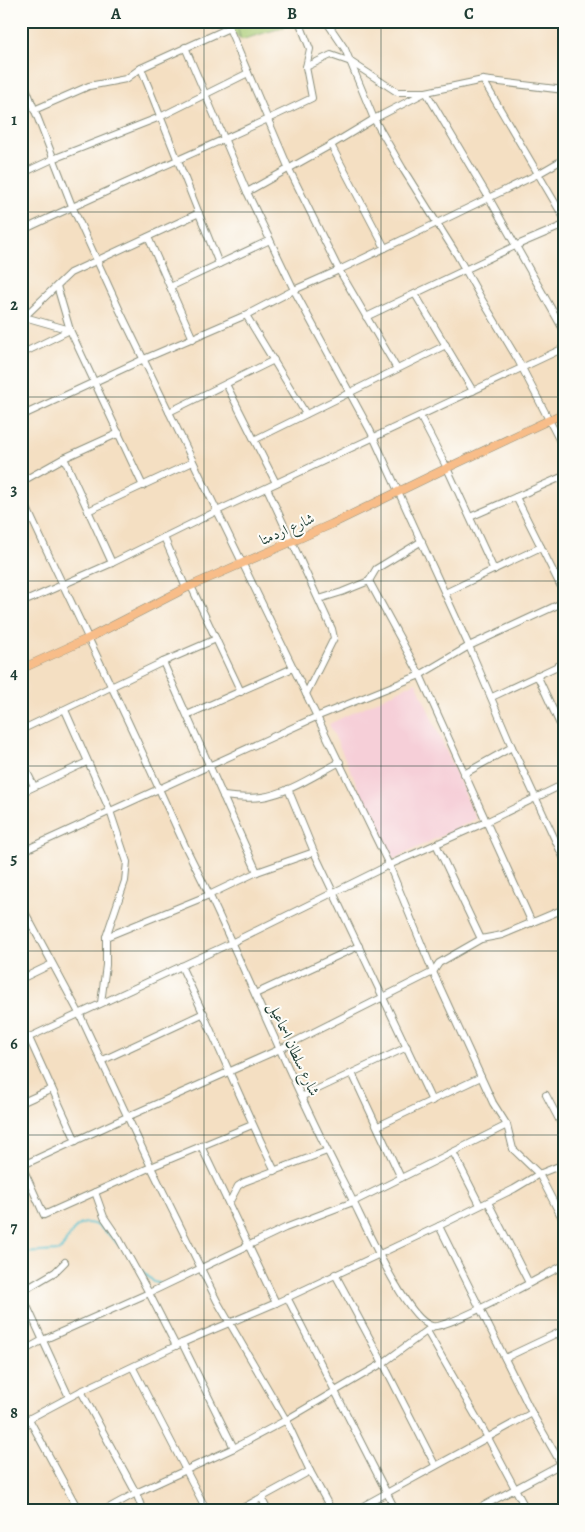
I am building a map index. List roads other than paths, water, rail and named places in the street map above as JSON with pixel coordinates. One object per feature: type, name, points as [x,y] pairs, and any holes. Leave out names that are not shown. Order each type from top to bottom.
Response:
[{"type":"main road","name":"شارع اردمتا","points":[[21,669],[88,639],[188,587],[293,542],[399,493],[447,468],[564,413]]},
{"type":"street","points":[[21,231],[72,206],[224,141],[312,98],[306,67],[310,49],[299,21]]},
{"type":"street","points":[[326,21],[351,62],[374,119],[438,223],[522,368],[564,449]]},
{"type":"street","points":[[34,110],[89,86],[126,79],[141,68],[228,28],[289,169],[339,270],[398,369]]},
{"type":"street","points":[[185,47],[246,192],[294,290],[374,438],[492,697],[512,748],[564,859]]},
{"type":"street","points":[[306,67],[331,55],[351,62],[397,92],[426,92],[483,80],[563,91]]},
{"type":"street","points":[[141,68],[219,264]]},
{"type":"street","points":[[21,174],[53,159],[160,117],[248,73]]},
{"type":"street","points":[[21,75],[72,206],[97,261],[389,865],[433,972],[493,1103],[507,1125],[514,1149],[539,1174],[564,1222]]},
{"type":"street","points":[[483,80],[564,218]]},
{"type":"street","points":[[246,192],[331,146],[374,119],[426,92]]},
{"type":"street","points":[[426,92],[489,198],[564,331]]},
{"type":"street","points":[[331,146],[385,248]]},
{"type":"street","points":[[21,416],[144,359],[246,315],[294,290],[538,174],[564,159]]},
{"type":"street","points":[[23,317],[70,274],[199,213]]},
{"type":"street","points":[[366,317],[515,246],[564,225]]},
{"type":"street","points":[[148,238],[193,339]]},
{"type":"street","points":[[170,287],[270,240]]},
{"type":"street","points":[[57,286],[70,330],[143,486]]},
{"type":"street","points":[[415,294],[473,391]]},
{"type":"street","points":[[246,315],[306,414]]},
{"type":"street","points":[[23,317],[70,330]]},
{"type":"street","points":[[21,354],[70,330]]},
{"type":"street","points":[[254,440],[446,346]]},
{"type":"street","points":[[21,603],[112,563],[217,511],[564,348]]},
{"type":"street","points":[[170,412],[274,360]]},
{"type":"street","points":[[226,384],[276,483]]},
{"type":"street","points":[[420,416],[447,468],[494,570]]},
{"type":"street","points":[[21,482],[64,458],[119,433]]},
{"type":"street","points":[[64,458],[112,563]]},
{"type":"street","points":[[88,511],[193,462]]},
{"type":"street","points":[[470,517],[564,476]]},
{"type":"street","points":[[267,488],[319,599],[334,638],[306,694]]},
{"type":"street","name":"شارع سلطان اسماعيل","points":[[21,495],[112,686],[327,1151],[378,1254],[412,1309],[430,1329]]},
{"type":"street","points":[[516,497],[564,593]]},
{"type":"street","points":[[164,537],[216,639],[240,692]]},
{"type":"street","points":[[319,599],[369,581],[376,569],[422,541]]},
{"type":"street","points":[[445,594],[541,548]]},
{"type":"street","points":[[369,581],[420,675],[532,923]]},
{"type":"street","points":[[21,852],[316,717],[420,675],[469,646],[564,602]]},
{"type":"street","points":[[21,730],[163,662],[216,639]]},
{"type":"street","points":[[163,662],[257,872]]},
{"type":"street","points":[[492,697],[564,663]]},
{"type":"street","points":[[187,715],[293,668]]},
{"type":"street","points":[[537,675],[563,729]]},
{"type":"street","points":[[65,710],[110,811],[127,862],[127,872],[106,937],[106,964],[101,1003]]},
{"type":"street","points":[[464,774],[512,748]]},
{"type":"street","points":[[21,760],[34,786]]},
{"type":"street","points":[[21,793],[87,762]]},
{"type":"street","points":[[223,796],[260,798],[272,796],[340,762]]},
{"type":"street","points":[[21,1041],[389,865],[486,822],[564,784]]},
{"type":"street","points":[[288,789],[314,852],[432,1101]]},
{"type":"street","points":[[436,844],[481,939]]},
{"type":"street","points":[[106,937],[257,872],[314,852]]},
{"type":"street","points":[[21,906],[79,1013],[150,1167],[217,1301],[286,1420],[310,1471],[332,1511]]},
{"type":"street","points":[[252,1125],[150,1167],[44,1215],[22,1166],[280,1048],[433,972],[439,963],[481,939],[502,935],[564,908]]},
{"type":"street","points":[[255,994],[359,946]]},
{"type":"street","points":[[21,979],[52,964]]},
{"type":"street","points":[[181,966],[204,1013],[252,1125],[275,1171]]},
{"type":"street","points":[[101,1061],[204,1013]]},
{"type":"street","points":[[29,1038],[76,1141]]},
{"type":"street","points":[[303,1096],[407,1047]]},
{"type":"street","points":[[352,1073],[401,1178]]},
{"type":"street","points":[[378,1126],[481,1077]]},
{"type":"street","points":[[21,1103],[52,1089]]},
{"type":"street","points":[[546,1095],[564,1129]]},
{"type":"street","points":[[21,1352],[43,1340],[149,1293],[285,1228],[353,1202],[507,1125]]},
{"type":"street","points":[[201,1146],[230,1203],[248,1246],[276,1303]]},
{"type":"street","points":[[230,1203],[238,1186],[250,1179],[327,1151]]},
{"type":"street","points":[[453,1152],[480,1205]]},
{"type":"street","points":[[21,1423],[81,1391],[179,1345],[276,1303],[488,1202],[539,1174],[564,1164]]},
{"type":"street","points":[[95,1192],[104,1217],[119,1239],[179,1345],[234,1448]]},
{"type":"street","points":[[488,1202],[529,1283]]},
{"type":"street","points":[[439,1226],[532,1413],[563,1465],[515,1488],[474,1511]]},
{"type":"street","points":[[65,1262],[55,1272],[21,1292],[69,1397]]},
{"type":"street","points":[[103,1511],[136,1493],[234,1448],[286,1420],[383,1363],[430,1329],[449,1323],[479,1309],[564,1265]]},
{"type":"street","points":[[335,1274],[435,1465]]},
{"type":"street","points":[[287,1297],[396,1511]]},
{"type":"street","points":[[430,1329],[527,1511]]},
{"type":"street","points":[[505,1358],[561,1331],[564,1343]]},
{"type":"street","points":[[132,1368],[207,1511]]},
{"type":"street","points":[[81,1391],[136,1493],[143,1511]]},
{"type":"street","points":[[354,1511],[487,1436],[532,1413]]},
{"type":"street","points":[[29,1419],[79,1511]]},
{"type":"street","points":[[237,1511],[310,1471]]},
{"type":"street","points":[[262,1498],[268,1511]]},
{"type":"waterway","points":[[21,1253],[59,1251],[75,1229],[81,1224],[87,1223],[93,1224],[105,1231],[120,1246]]},
{"type":"waterway","points":[[138,1267],[154,1282],[162,1284]]}]
